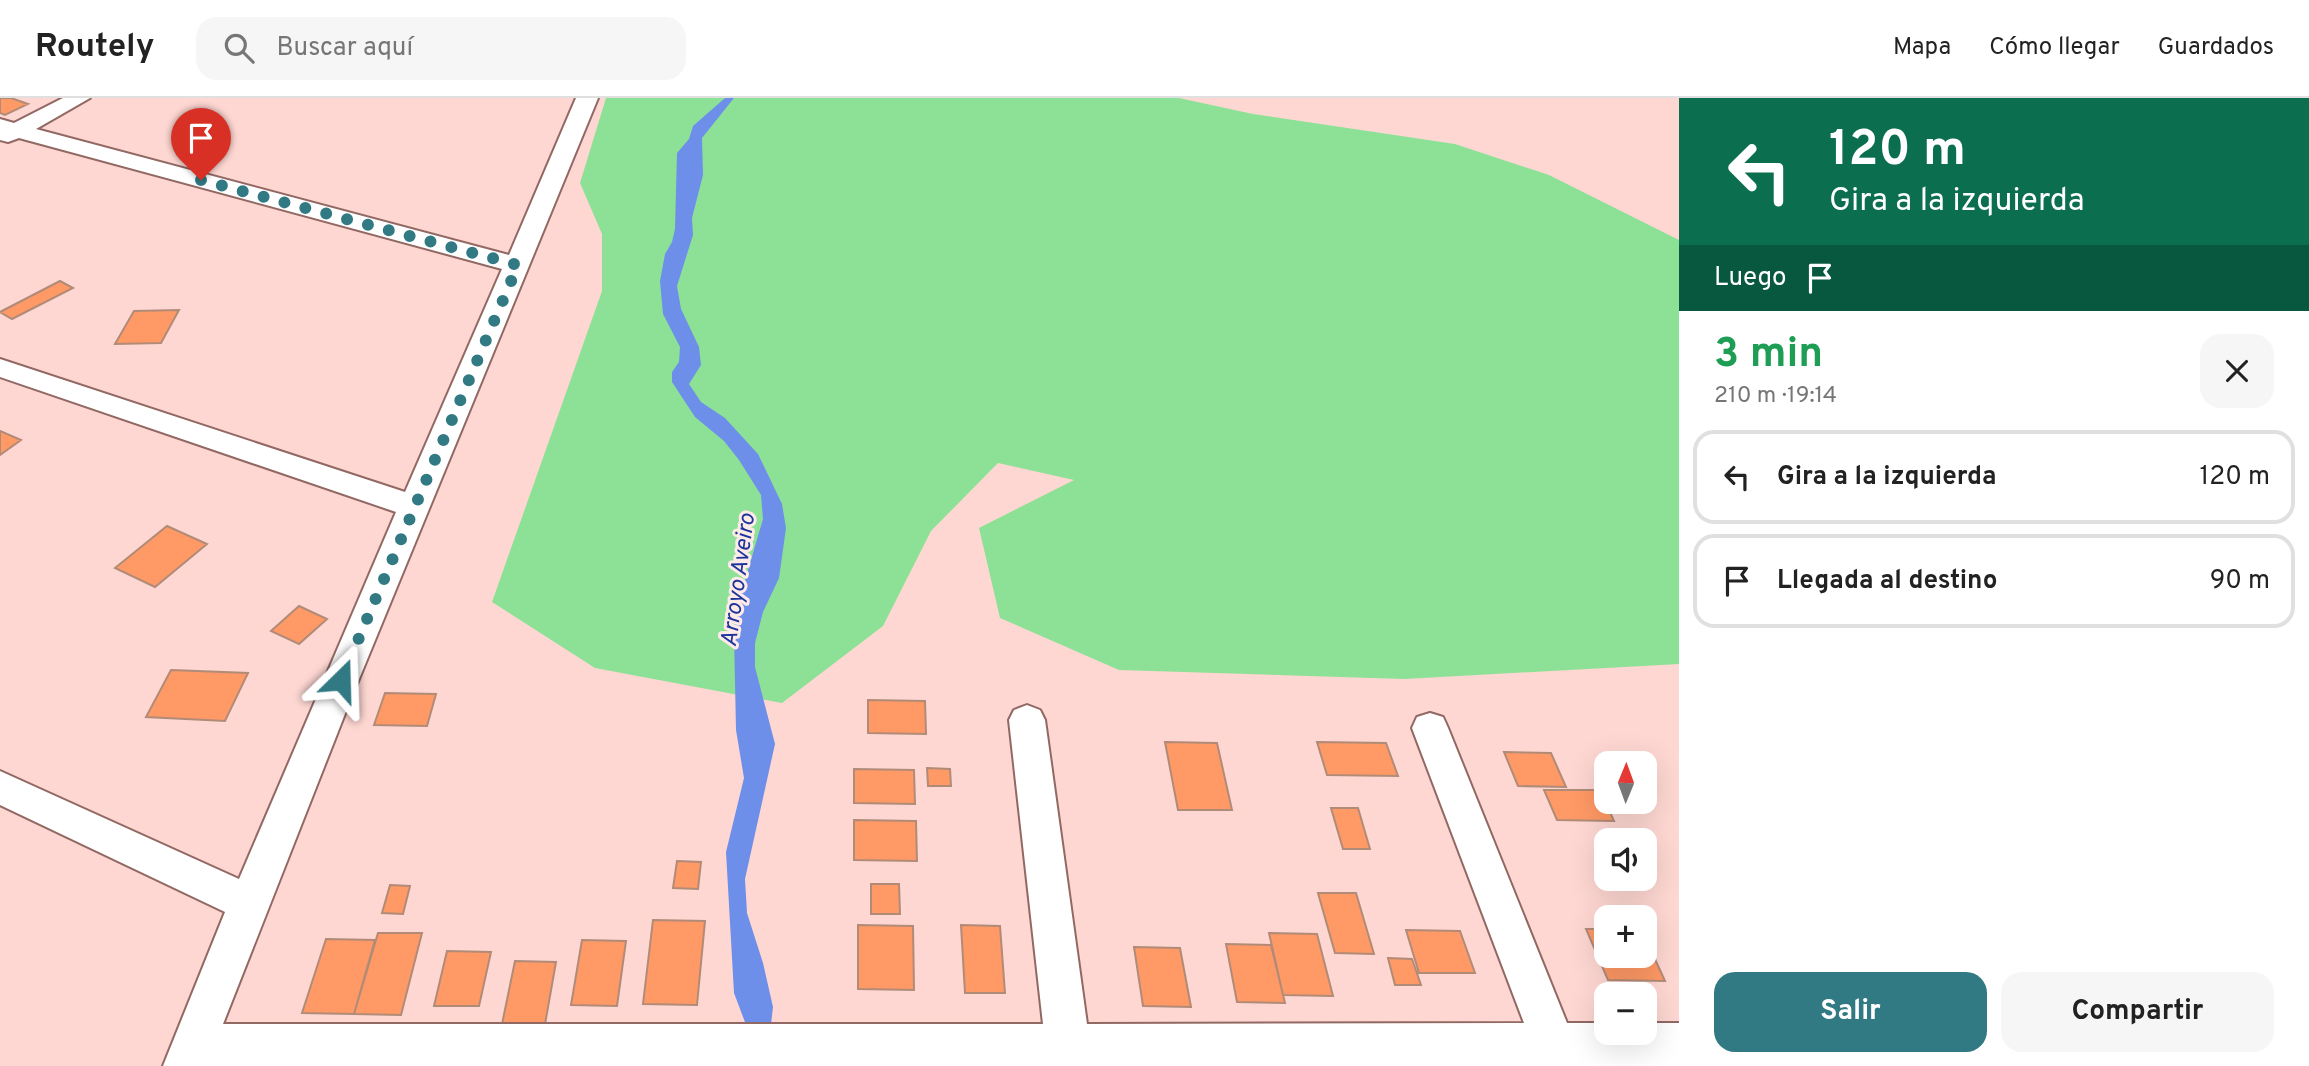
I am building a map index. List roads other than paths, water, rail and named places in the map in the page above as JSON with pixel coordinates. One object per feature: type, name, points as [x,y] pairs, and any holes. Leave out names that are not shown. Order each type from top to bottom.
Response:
[{"type":"street","points":[[6,132],[79,98]]},
{"type":"street","points":[[587,98],[518,265],[412,506],[189,1056],[1068,1046],[1679,1045]]},
{"type":"street","points":[[6,132],[518,265]]},
{"type":"street","points":[[0,368],[412,506]]},
{"type":"street","points":[[1027,720],[1068,1046]]},
{"type":"street","points":[[1430,728],[1554,1045]]},
{"type":"street","points":[[0,787],[249,903]]},
{"type":"water","points":[[725,98],[734,98],[702,138],[703,175],[692,218],[693,235],[677,286],[681,309],[699,347],[701,365],[689,384],[701,402],[725,418],[758,454],[782,504],[786,528],[779,578],[763,612],[755,643],[755,667],[775,744],[745,879],[747,913],[773,1007],[770,1033],[751,1038],[734,993],[726,852],[744,778],[736,730],[734,634],[738,604],[763,519],[761,495],[739,460],[724,441],[695,417],[672,382],[672,372],[679,362],[680,347],[663,314],[660,281],[665,254],[675,229],[677,153],[689,139],[693,126]]},
{"type":"water label","name":"Arroyo Aveiro","points":[[737,580]]}]
